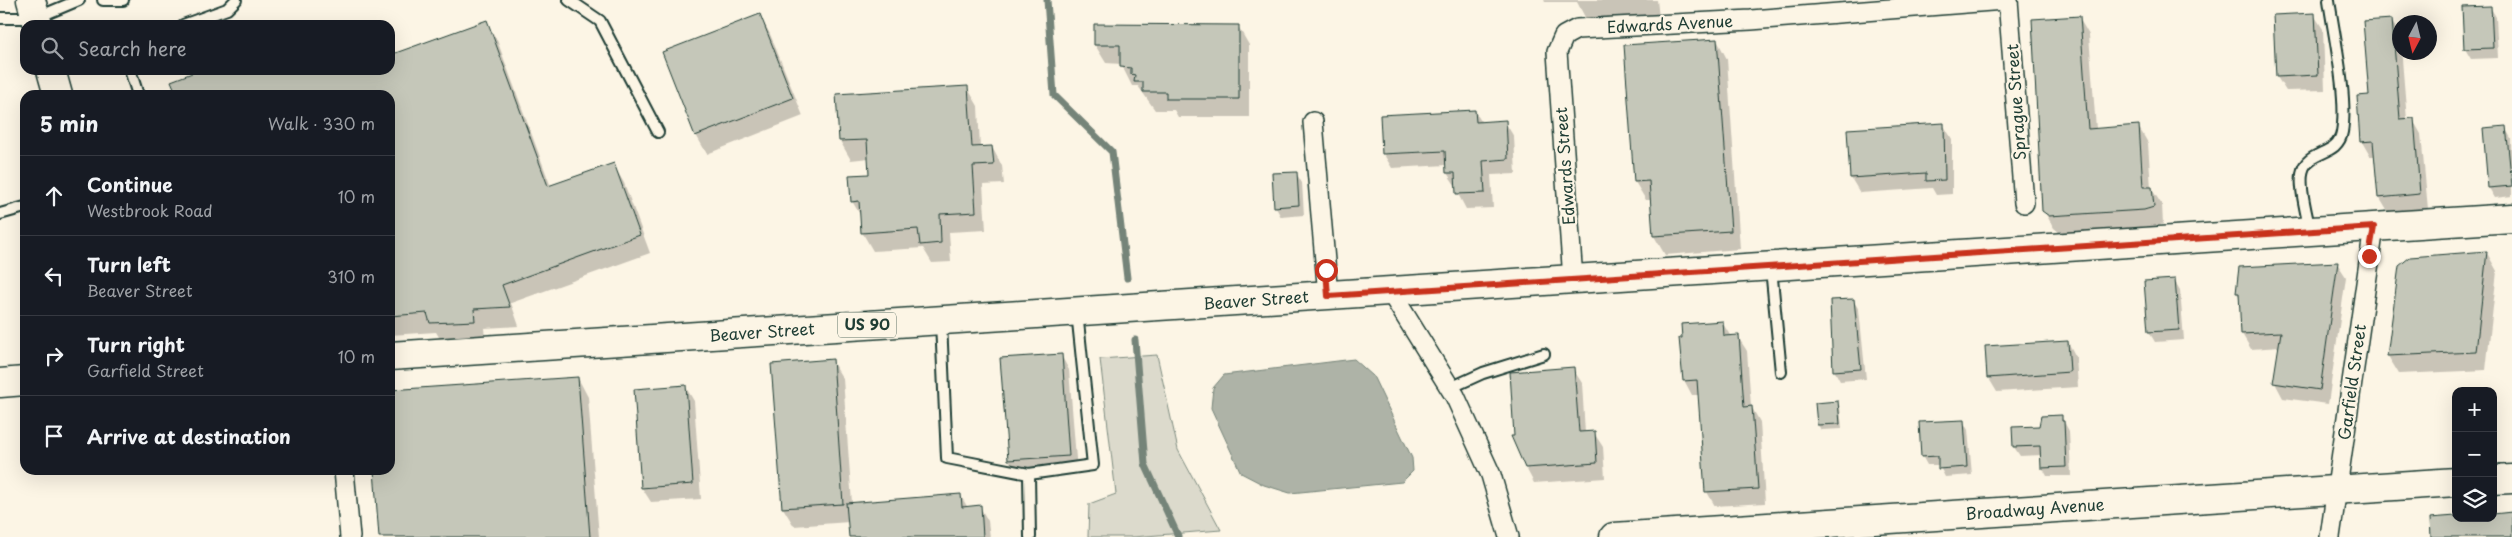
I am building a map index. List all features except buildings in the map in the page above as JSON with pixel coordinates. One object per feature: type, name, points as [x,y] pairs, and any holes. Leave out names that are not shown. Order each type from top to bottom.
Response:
[{"type":"main road","points":[[52,75],[57,90]]},
{"type":"main road","name":"Beaver Street","points":[[395,356],[2512,218]]},
{"type":"main road","points":[[0,383],[20,381]]},
{"type":"main road","points":[[2497,480],[2512,479]]},
{"type":"main road","name":"Broadway Avenue","points":[[1614,537],[2452,482]]},
{"type":"street","name":"Edwards Avenue","points":[[1557,52],[1564,36],[1577,28],[1751,20],[2004,0]]},
{"type":"street","name":"Sprague Street","points":[[2008,0],[2024,203]]},
{"type":"street","name":"Edwards Street","points":[[1557,52],[1573,280]]},
{"type":"street","points":[[1313,122],[1328,296]]},
{"type":"street","name":"Garfield Street","points":[[2330,537],[2374,227]]},
{"type":"street","points":[[1390,291],[1450,388],[1491,475],[1510,537]]},
{"type":"street","points":[[344,475],[350,537]]},
{"type":"lane","points":[[0,18],[35,14],[80,0]]},
{"type":"lane","points":[[103,0],[123,0]]},
{"type":"lane","points":[[197,20],[228,9],[236,0]]},
{"type":"lane","points":[[569,0],[600,21],[658,132]]},
{"type":"lane","points":[[2310,231],[2302,181],[2304,168],[2313,158],[2326,153],[2338,142],[2342,134],[2344,113],[2329,0]]},
{"type":"lane","points":[[132,75],[136,90]]},
{"type":"lane","points":[[0,214],[20,208]]},
{"type":"lane","points":[[1771,267],[1781,372]]},
{"type":"lane","points":[[941,320],[946,458],[1029,474],[1093,465],[1077,312]]},
{"type":"lane","points":[[1450,388],[1483,373],[1544,354]]},
{"type":"lane","points":[[1029,474],[1030,537]]},
{"type":"shaded area","points":[[1157,355],[1178,450],[1221,530],[1133,537],[1088,537],[1089,504],[1116,494],[1100,359]]},
{"type":"shaded area","points":[[1354,359],[1373,376],[1412,458],[1413,471],[1402,482],[1290,493],[1264,485],[1241,473],[1211,408],[1213,388],[1224,375]]},
{"type":"waterway","points":[[1047,0],[1054,95],[1112,152],[1127,278]]},
{"type":"waterway","points":[[1135,340],[1145,464],[1178,536]]},
{"type":"route","points":[[1326,270],[1328,296],[2374,227],[2369,256]]}]
